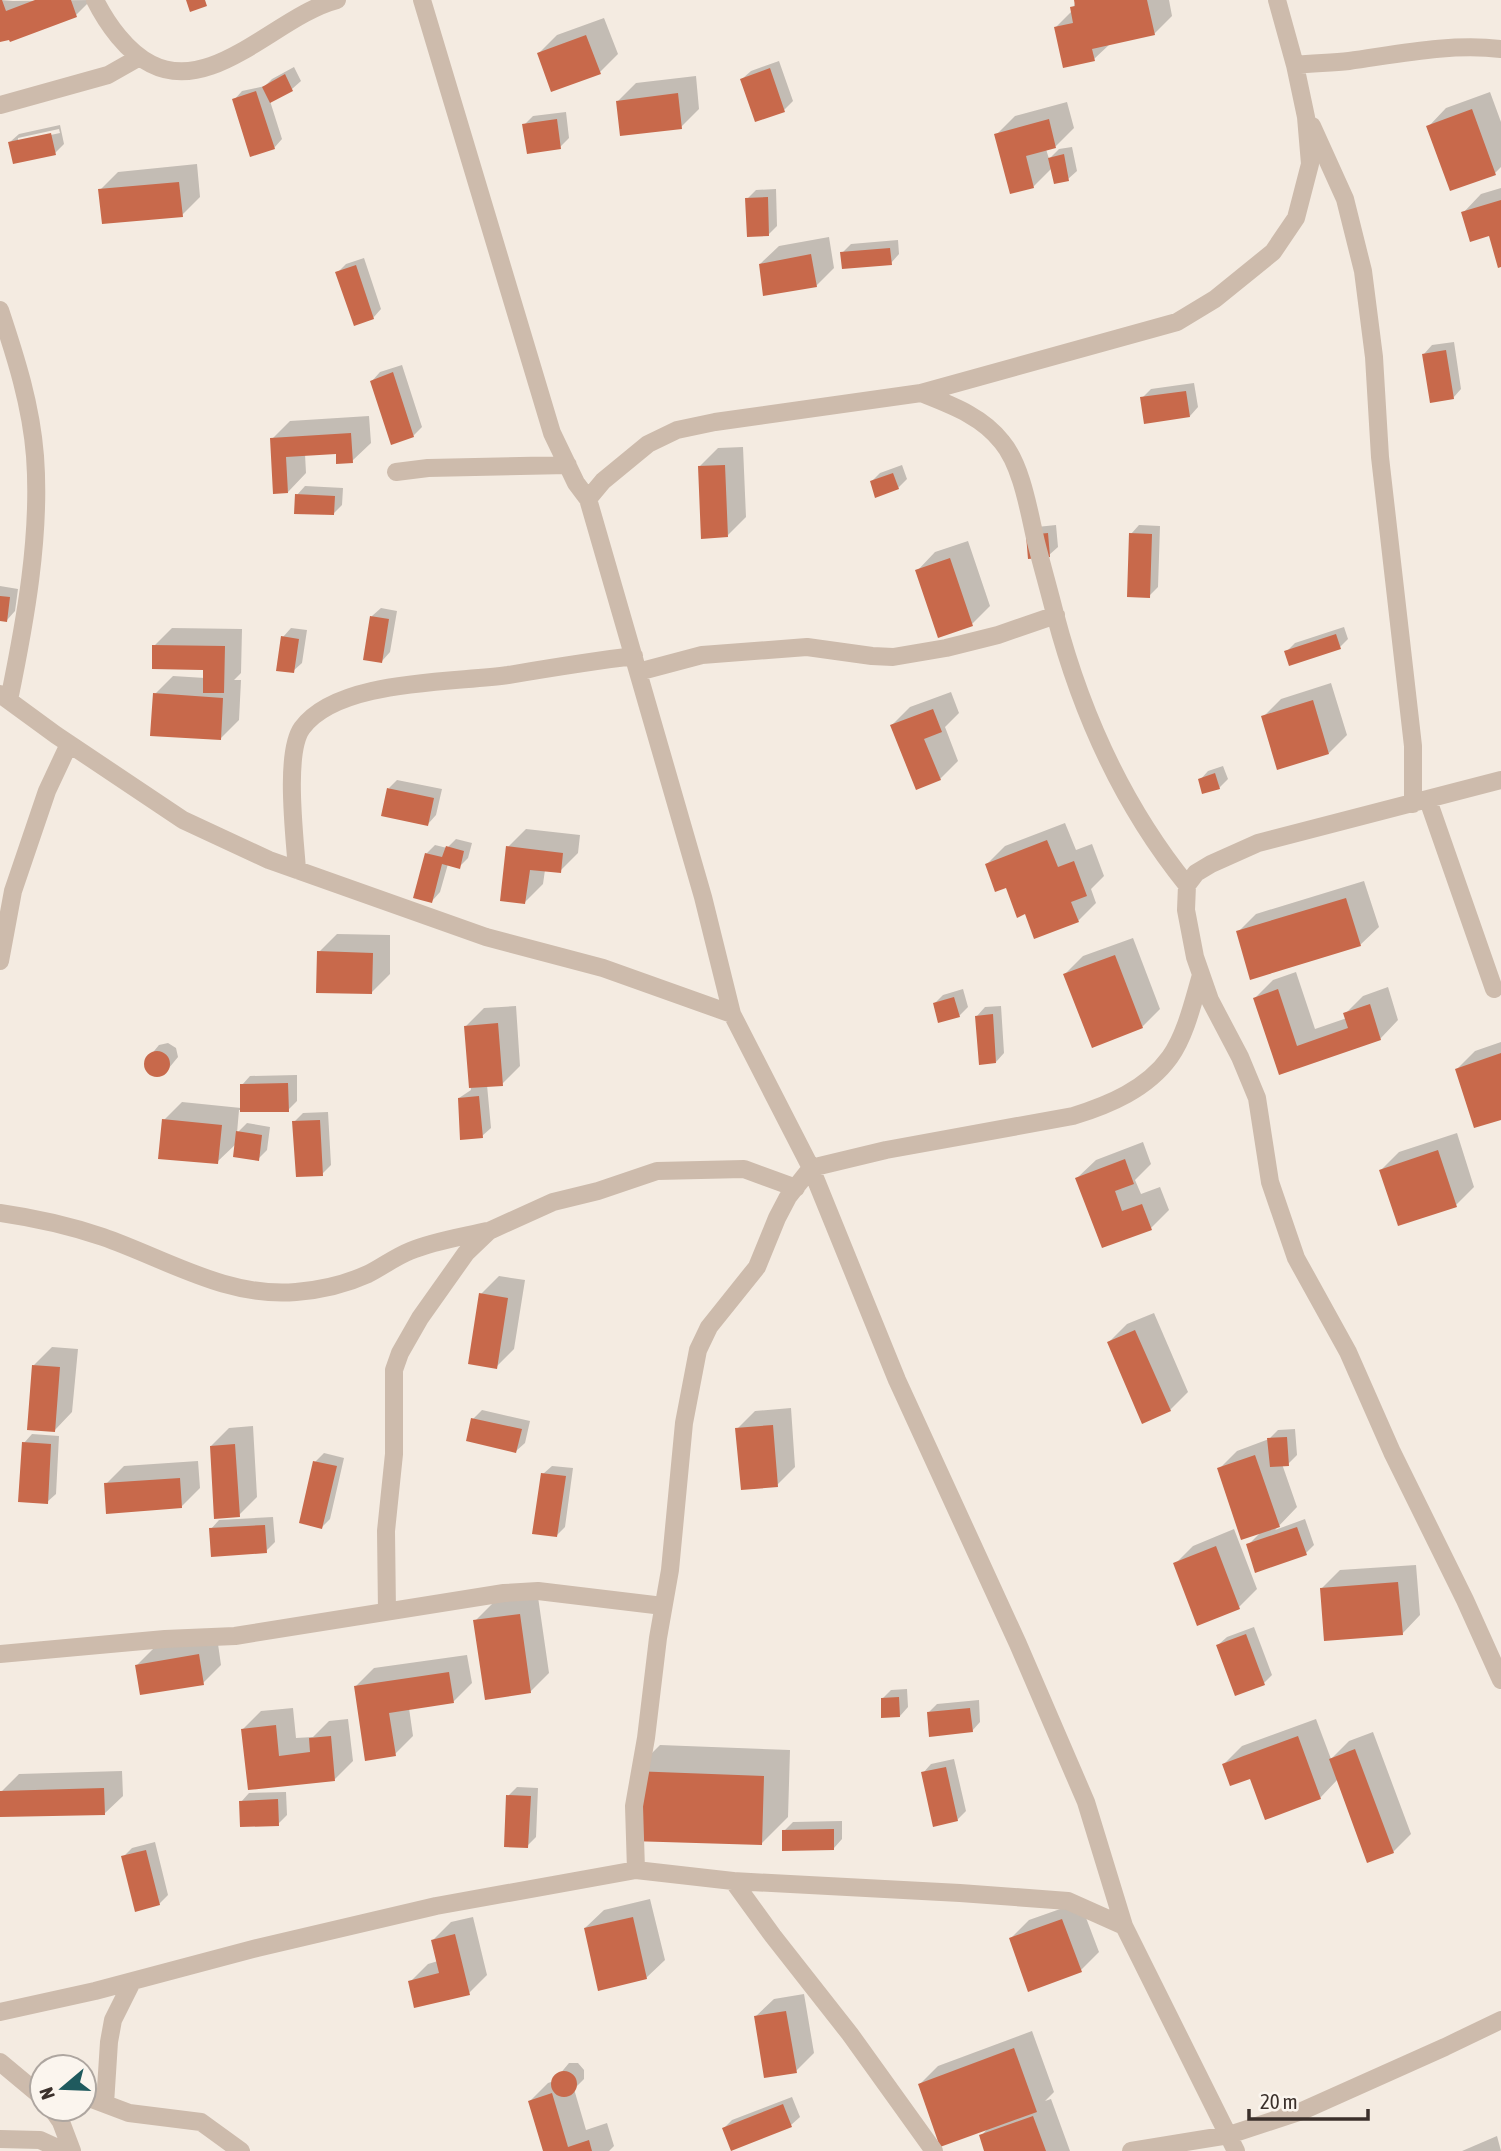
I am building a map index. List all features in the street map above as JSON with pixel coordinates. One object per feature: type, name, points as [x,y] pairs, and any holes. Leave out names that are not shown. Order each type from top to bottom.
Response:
[{"type":"street","points":[[95,0],[138,58],[173,72],[193,72],[221,63],[286,24],[337,0]]},
{"type":"street","points":[[422,0],[532,373],[552,433],[576,483],[588,499],[703,897],[732,1014],[811,1168],[897,1380],[1018,1644],[1086,1802],[1124,1926],[1233,2143]]},
{"type":"street","points":[[588,499],[603,481],[648,444],[677,430],[715,422],[921,393],[1177,322],[1215,299],[1273,252],[1296,218],[1310,164],[1304,109],[1277,0]]},
{"type":"street","points":[[1295,65],[1424,51],[1480,47],[1501,49]]},
{"type":"street","points":[[0,105],[108,75],[138,58]]},
{"type":"street","points":[[1304,109],[1345,199],[1363,271],[1374,357],[1380,457],[1421,802],[1494,989]]},
{"type":"street","points":[[0,310],[17,360],[28,405],[35,456],[35,503],[24,628],[4,697],[183,820],[269,860],[486,937],[604,968],[732,1014]]},
{"type":"street","points":[[921,393],[965,411],[1003,442],[1023,491],[1077,687],[1103,751],[1130,803],[1165,857],[1188,885]]},
{"type":"street","points":[[396,472],[428,468],[568,465]]},
{"type":"street","points":[[298,870],[292,805],[294,751],[301,729],[327,707],[394,686],[507,675],[562,665],[661,664],[702,655],[807,647],[893,657],[985,639],[1056,615]]},
{"type":"street","points":[[0,961],[13,891],[47,791],[69,744]]},
{"type":"street","points":[[1501,780],[1258,843],[1196,873],[1188,885],[1186,910],[1189,931],[1210,1000],[1246,1068],[1257,1097],[1270,1182],[1296,1258],[1348,1352],[1392,1452],[1501,1680]]},
{"type":"street","points":[[636,1870],[634,1806],[673,1543],[684,1423],[698,1350],[709,1327],[757,1268],[777,1218],[811,1168],[886,1150],[1073,1116],[1102,1107],[1126,1095],[1146,1082],[1170,1057],[1183,1029],[1201,975]]},
{"type":"street","points":[[0,1213],[34,1218],[104,1237],[211,1281],[241,1289],[294,1293],[329,1287],[367,1275],[408,1251],[489,1231],[553,1202],[598,1191],[657,1171],[744,1169],[796,1188]]},
{"type":"street","points":[[387,1612],[386,1531],[394,1454],[394,1370],[400,1353],[420,1318],[466,1253],[489,1231]]},
{"type":"street","points":[[0,1654],[165,1639],[235,1636],[504,1593],[538,1591],[663,1606]]},
{"type":"street","points":[[0,2012],[436,1906],[636,1870],[733,1881],[1068,1901],[1124,1926]]},
{"type":"street","points":[[733,1881],[850,2034],[934,2151]]},
{"type":"street","points":[[105,2104],[113,2020],[132,1982]]},
{"type":"street","points":[[1130,2151],[1233,2143],[1501,2020]]},
{"type":"street","points":[[0,2062],[28,2083]]},
{"type":"street","points":[[98,2101],[130,2113],[201,2123],[241,2151]]},
{"type":"street","points":[[61,2123],[72,2151]]},
{"type":"street","points":[[0,2138],[40,2140],[64,2151]]},
{"type":"building","points":[[0,0],[6,11],[35,0],[71,0],[77,17],[10,42],[0,42]]},
{"type":"building","points":[[186,0],[205,0],[207,6],[190,12]]},
{"type":"building","points":[[1074,0],[1147,0],[1155,35],[1092,49],[1095,61],[1063,68],[1054,27],[1073,23],[1070,7],[1075,6]]},
{"type":"building","points":[[586,35],[601,74],[551,92],[537,53]]},
{"type":"building","points":[[770,68],[785,112],[755,122],[740,79]]},
{"type":"building","points":[[285,74],[293,91],[270,103],[262,87]]},
{"type":"building","points":[[256,91],[275,149],[250,157],[232,99]]},
{"type":"building","points":[[678,93],[682,129],[620,136],[616,101]]},
{"type":"building","points":[[1472,109],[1496,175],[1450,191],[1426,126]]},
{"type":"building","points":[[557,119],[561,149],[527,154],[522,124]]},
{"type":"building","points":[[1049,119],[1056,148],[1026,156],[1034,188],[1010,194],[994,134]]},
{"type":"building","points":[[51,133],[56,155],[13,164],[8,142]]},
{"type":"building","points":[[1064,154],[1069,181],[1054,184],[1048,158]]},
{"type":"building","points":[[179,182],[183,217],[102,224],[98,189]]},
{"type":"building","points":[[768,197],[769,236],[747,237],[745,198]]},
{"type":"building","points":[[1501,200],[1501,267],[1498,268],[1489,236],[1470,242],[1461,212]]},
{"type":"building","points":[[890,248],[892,265],[842,269],[840,252]]},
{"type":"building","points":[[811,254],[817,287],[763,296],[759,264]]},
{"type":"building","points":[[356,265],[374,319],[354,326],[335,272]]},
{"type":"building","points":[[1446,350],[1454,399],[1430,403],[1422,354]]},
{"type":"building","points":[[393,372],[414,437],[391,445],[370,381]]},
{"type":"building","points":[[1186,391],[1190,417],[1144,424],[1140,397]]},
{"type":"building","points":[[351,433],[353,463],[336,464],[336,454],[286,457],[288,493],[273,494],[270,438]]},
{"type":"building","points":[[725,465],[728,537],[701,539],[698,466]]},
{"type":"building","points":[[893,473],[899,489],[875,498],[870,481]]},
{"type":"building","points":[[295,494],[335,496],[334,515],[294,514]]},
{"type":"building","points":[[1048,533],[1050,557],[1028,559],[1026,535]]},
{"type":"building","points":[[1129,533],[1152,534],[1150,598],[1127,597]]},
{"type":"building","points":[[950,558],[973,626],[938,638],[915,570]]},
{"type":"building","points":[[0,596],[10,597],[7,622],[0,621]]},
{"type":"building","points":[[370,616],[389,619],[382,663],[363,660]]},
{"type":"building","points":[[1336,634],[1341,649],[1289,666],[1284,651]]},
{"type":"building","points":[[281,636],[299,639],[294,673],[276,671]]},
{"type":"building","points":[[152,645],[225,646],[224,693],[203,693],[203,670],[152,669]]},
{"type":"building","points":[[153,693],[223,698],[221,740],[150,736]]},
{"type":"building","points":[[1313,700],[1329,754],[1277,770],[1261,716]]},
{"type":"building","points":[[933,709],[942,732],[924,739],[941,780],[916,790],[890,725]]},
{"type":"building","points":[[1215,773],[1220,789],[1202,794],[1198,779]]},
{"type":"building","points":[[387,788],[434,798],[428,826],[381,816]]},
{"type":"building","points":[[1047,840],[1058,867],[1074,861],[1087,896],[1071,902],[1079,922],[1034,939],[1025,914],[1017,918],[1006,888],[995,892],[985,864]]},
{"type":"building","points":[[446,846],[464,851],[460,869],[442,864],[432,903],[413,898],[425,853],[442,857]]},
{"type":"building","points":[[506,846],[563,853],[561,873],[530,870],[525,904],[500,901]]},
{"type":"building","points":[[1346,898],[1361,946],[1250,980],[1236,931]]},
{"type":"building","points":[[317,951],[373,953],[372,994],[316,993]]},
{"type":"building","points":[[1115,955],[1143,1028],[1092,1048],[1063,974]]},
{"type":"building","points":[[1278,989],[1297,1046],[1348,1028],[1343,1013],[1370,1004],[1381,1040],[1279,1075],[1253,998]]},
{"type":"building","points":[[954,997],[960,1017],[938,1023],[933,1003]]},
{"type":"building","points":[[993,1014],[996,1063],[979,1065],[975,1016]]},
{"type":"building","points":[[498,1023],[503,1086],[469,1088],[464,1026]]},
{"type":"building","points":[[157,1051],[166,1055],[170,1064],[166,1073],[157,1077],[148,1073],[144,1064],[148,1055]]},
{"type":"building","points":[[1501,1053],[1501,1120],[1474,1128],[1455,1069]]},
{"type":"building","points":[[288,1083],[289,1112],[240,1112],[240,1084]]},
{"type":"building","points":[[479,1096],[483,1138],[460,1140],[458,1098]]},
{"type":"building","points":[[162,1119],[222,1125],[218,1164],[158,1159]]},
{"type":"building","points":[[320,1120],[323,1176],[296,1177],[292,1121]]},
{"type":"building","points":[[236,1131],[262,1135],[259,1161],[233,1157]]},
{"type":"building","points":[[1438,1150],[1457,1207],[1398,1226],[1379,1170]]},
{"type":"building","points":[[1125,1159],[1134,1184],[1115,1191],[1122,1211],[1142,1204],[1152,1230],[1102,1248],[1075,1178]]},
{"type":"building","points":[[479,1293],[508,1298],[497,1369],[468,1364]]},
{"type":"building","points":[[1135,1330],[1171,1411],[1142,1424],[1107,1342]]},
{"type":"building","points":[[32,1365],[60,1367],[55,1432],[27,1430]]},
{"type":"building","points":[[471,1418],[522,1429],[516,1453],[466,1441]]},
{"type":"building","points":[[773,1425],[778,1487],[741,1490],[735,1428]]},
{"type":"building","points":[[1287,1437],[1289,1466],[1270,1467],[1267,1438]]},
{"type":"building","points":[[22,1442],[51,1444],[48,1504],[18,1502]]},
{"type":"building","points":[[235,1444],[240,1517],[214,1519],[210,1446]]},
{"type":"building","points":[[1255,1455],[1280,1527],[1241,1540],[1217,1468]]},
{"type":"building","points":[[313,1461],[337,1466],[322,1529],[299,1523]]},
{"type":"building","points":[[541,1473],[566,1476],[557,1537],[532,1534]]},
{"type":"building","points":[[180,1478],[182,1508],[106,1514],[104,1483]]},
{"type":"building","points":[[265,1525],[267,1553],[211,1557],[209,1528]]},
{"type":"building","points":[[1297,1527],[1307,1555],[1255,1573],[1246,1544]]},
{"type":"building","points":[[1216,1546],[1240,1609],[1197,1626],[1173,1563]]},
{"type":"building","points":[[1398,1582],[1403,1635],[1324,1641],[1320,1588]]},
{"type":"building","points":[[520,1614],[531,1693],[485,1700],[473,1620]]},
{"type":"building","points":[[1246,1634],[1265,1685],[1235,1696],[1216,1645]]},
{"type":"building","points":[[199,1654],[204,1685],[140,1695],[135,1665]]},
{"type":"building","points":[[449,1672],[454,1703],[389,1713],[396,1756],[365,1761],[354,1686]]},
{"type":"building","points":[[899,1697],[900,1717],[881,1718],[881,1698]]},
{"type":"building","points":[[970,1708],[973,1732],[929,1737],[927,1712]]},
{"type":"building","points":[[276,1725],[279,1756],[310,1752],[309,1738],[331,1736],[335,1781],[248,1790],[241,1729]]},
{"type":"building","points":[[1298,1736],[1321,1799],[1265,1820],[1250,1779],[1230,1786],[1222,1764]]},
{"type":"building","points":[[1355,1749],[1394,1853],[1367,1863],[1329,1759]]},
{"type":"building","points":[[946,1767],[958,1821],[933,1827],[921,1772]]},
{"type":"building","points":[[632,1771],[764,1776],[762,1845],[630,1841]]},
{"type":"building","points":[[104,1788],[105,1815],[0,1817],[0,1791]]},
{"type":"building","points":[[506,1795],[531,1796],[528,1848],[504,1847]]},
{"type":"building","points":[[278,1799],[279,1826],[240,1827],[239,1801]]},
{"type":"building","points":[[834,1829],[834,1850],[782,1851],[782,1830]]},
{"type":"building","points":[[146,1850],[160,1905],[135,1912],[121,1856]]},
{"type":"building","points":[[633,1917],[647,1979],[598,1991],[584,1928]]},
{"type":"building","points":[[1062,1919],[1082,1972],[1028,1992],[1009,1938]]},
{"type":"building","points":[[455,1934],[470,1995],[414,2008],[408,1981],[439,1973],[431,1940]]},
{"type":"building","points":[[786,2011],[797,2073],[764,2078],[754,2016]]},
{"type":"building","points":[[1014,2048],[1037,2112],[940,2147],[918,2084]]},
{"type":"building","points":[[564,2071],[573,2075],[577,2084],[573,2093],[564,2097],[555,2093],[551,2084],[555,2075]]},
{"type":"building","points":[[552,2093],[568,2147],[589,2140],[592,2151],[543,2151],[528,2101]]},
{"type":"building","points":[[783,2104],[792,2127],[731,2151],[722,2128]]},
{"type":"building","points":[[1033,2116],[1046,2151],[984,2151],[979,2135]]}]
